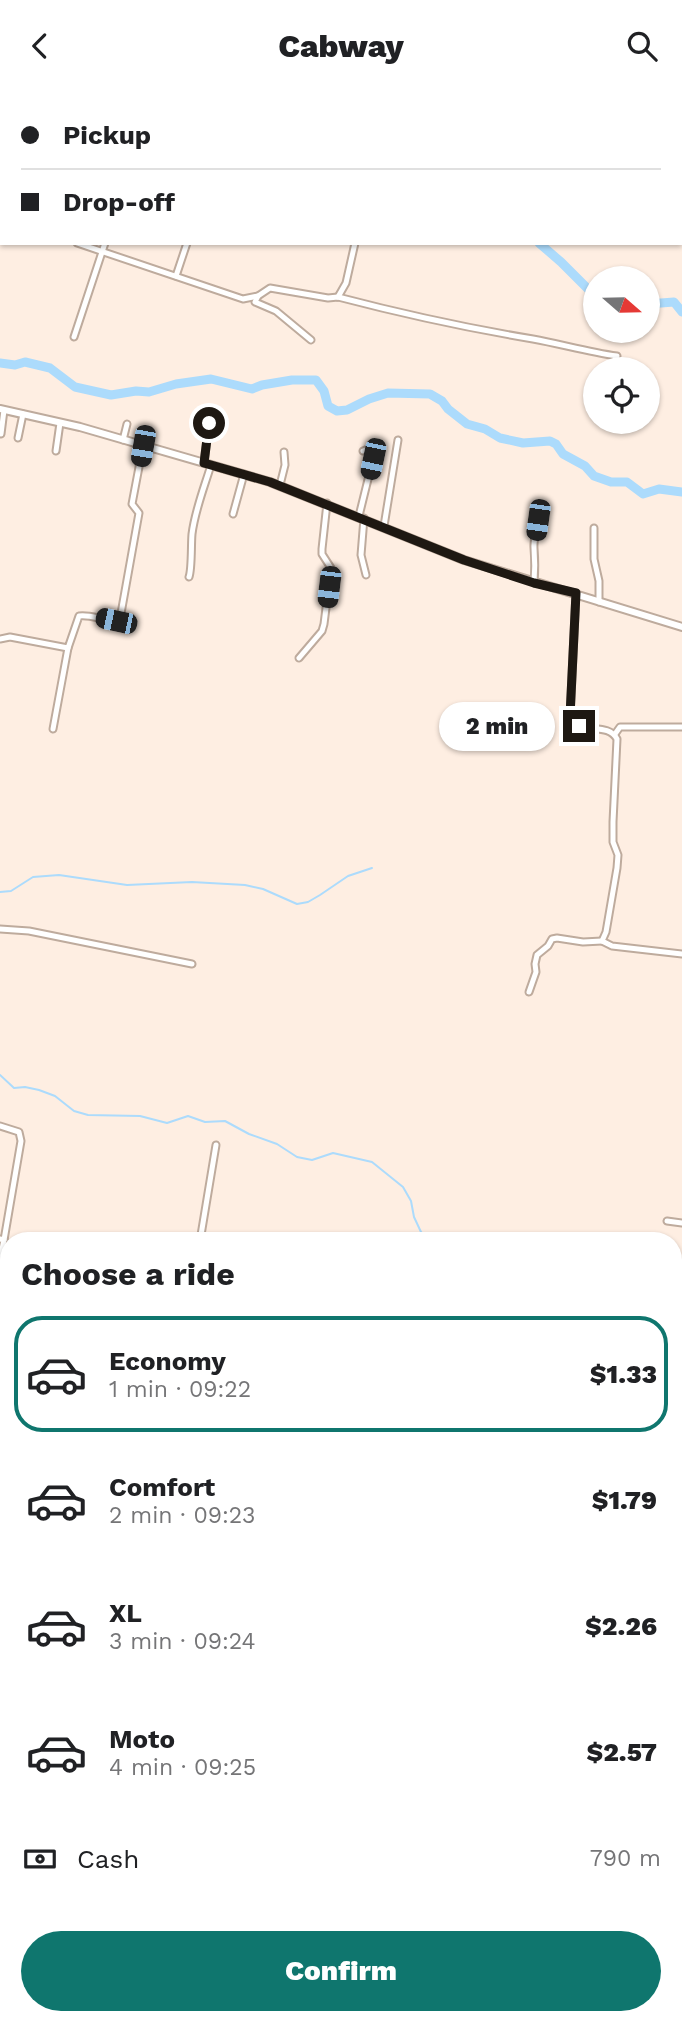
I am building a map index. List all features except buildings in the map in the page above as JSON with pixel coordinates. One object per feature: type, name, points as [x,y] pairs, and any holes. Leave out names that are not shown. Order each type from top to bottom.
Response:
[{"type":"street","points":[[83,245],[243,299],[258,296]]},
{"type":"street","points":[[74,337],[104,245]]},
{"type":"street","points":[[176,276],[186,245]]},
{"type":"street","points":[[338,297],[346,283],[355,245]]},
{"type":"street","points":[[311,340],[276,311],[254,302],[258,296],[265,289],[276,288],[328,298],[338,297],[483,331],[617,356]]},
{"type":"street","points":[[1,434],[2,409],[244,474],[327,503],[464,560],[682,627]]},
{"type":"street","points":[[18,438],[23,414]]},
{"type":"street","points":[[56,451],[60,423]]},
{"type":"street","points":[[189,577],[192,532],[208,464],[209,423]]},
{"type":"street","points":[[123,440],[127,424]]},
{"type":"street","points":[[384,526],[398,440]]},
{"type":"street","points":[[53,729],[68,648],[79,616],[116,621],[120,619],[139,513],[132,504],[143,446]]},
{"type":"street","points":[[363,451],[372,451],[373,459],[362,517],[361,555],[366,575]]},
{"type":"street","points":[[280,485],[285,465],[284,452]]},
{"type":"street","points":[[233,514],[244,474]]},
{"type":"street","points":[[299,658],[322,631],[324,624],[331,568],[322,554],[327,503]]},
{"type":"street","points":[[534,513],[538,520],[534,547],[537,556],[534,583]]},
{"type":"street","points":[[594,528],[599,602]]},
{"type":"street","points":[[576,593],[570,716],[573,723],[579,726],[610,730],[617,739],[613,842],[618,855],[606,932],[602,941]]},
{"type":"street","points":[[0,639],[10,637],[68,648]]},
{"type":"street","points":[[615,734],[621,727],[682,727]]},
{"type":"street","points":[[0,929],[29,930],[192,964]]},
{"type":"street","points":[[529,992],[536,972],[537,955],[552,939],[602,941],[612,946],[682,954]]},
{"type":"street","points":[[0,1126],[19,1132],[21,1141],[4,1232]]},
{"type":"street","points":[[202,1232],[216,1145]]},
{"type":"street","points":[[667,1221],[682,1223]]},
{"type":"waterway","points":[[541,245],[583,284]]},
{"type":"waterway","points":[[660,303],[674,302],[682,312]]},
{"type":"waterway","points":[[0,363],[15,365],[25,362],[50,368],[75,387],[111,395],[149,392],[176,384],[211,379],[252,389],[292,380],[316,380],[324,391],[328,406],[337,411],[347,410],[388,393],[430,394],[442,401],[467,424],[485,429],[500,438],[523,443],[550,441],[556,444],[563,454],[585,466],[594,476],[611,482],[627,482],[643,494],[659,489],[682,492]]},
{"type":"waterway","points":[[0,892],[11,891],[33,877],[59,875],[127,885],[192,882],[245,885],[263,889],[297,904],[308,902],[348,876],[372,868]]},
{"type":"waterway","points":[[0,1075],[14,1088],[39,1090],[55,1096],[74,1111],[88,1115],[140,1116],[167,1123],[188,1116],[205,1122],[225,1121],[249,1134],[277,1144],[297,1157],[312,1160],[333,1153],[372,1162],[403,1187],[411,1201],[421,1232]]},
{"type":"route","points":[[209,423],[204,463],[270,482],[327,503],[464,560],[534,583],[576,593],[570,716],[573,723],[579,726]]}]
